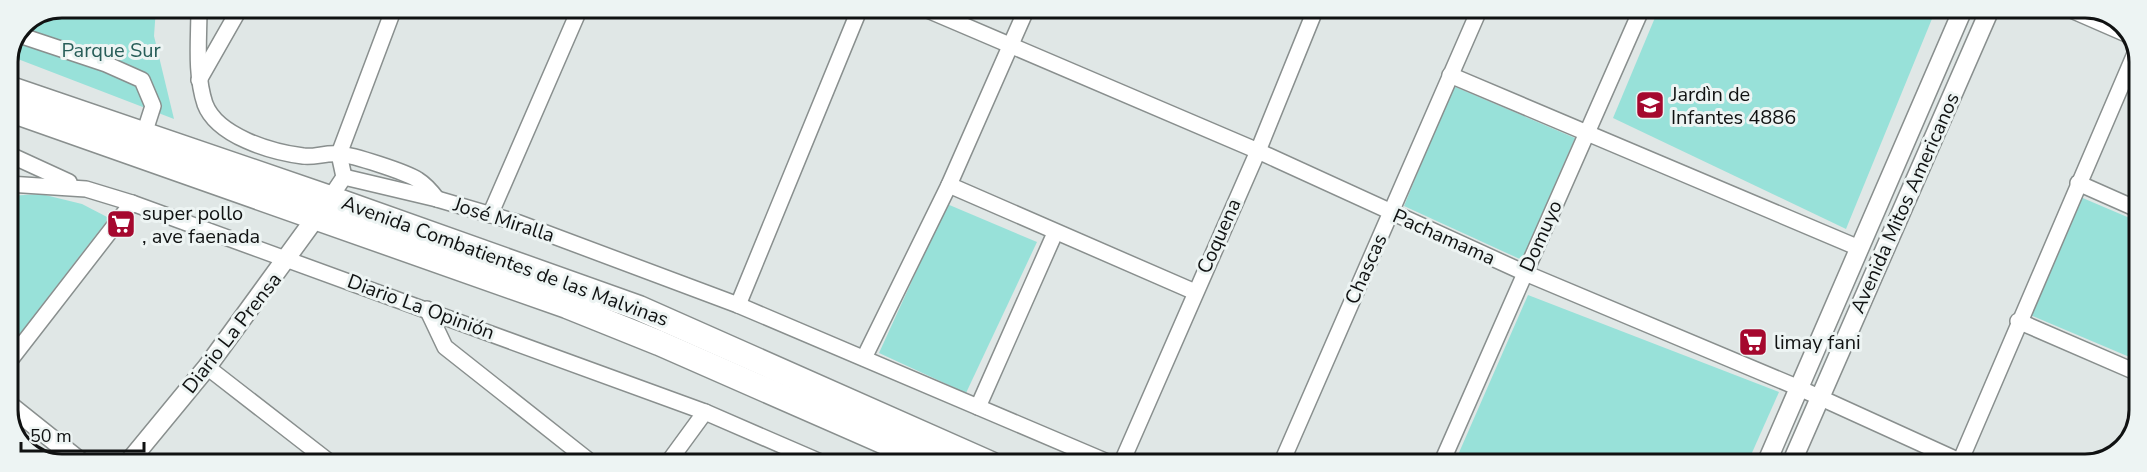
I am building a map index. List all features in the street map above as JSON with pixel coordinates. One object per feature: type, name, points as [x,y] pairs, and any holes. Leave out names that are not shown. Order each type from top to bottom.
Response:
[{"type":"main road","name":"Avenida Combatientes de las Malvinas","points":[[18,91],[330,198],[639,308],[968,454]]},
{"type":"main road","name":"Avenida Combatientes de las Malvinas","points":[[18,114],[567,306],[659,342],[912,454]]},
{"type":"street","name":"José Miralla","points":[[199,18],[200,80],[206,106],[216,121],[241,139],[304,157],[339,154],[415,178],[427,186],[437,199],[519,223],[738,305],[1088,454]]},
{"type":"street","points":[[200,80],[234,18]]},
{"type":"street","points":[[330,198],[344,177],[339,154],[390,18]]},
{"type":"street","points":[[490,215],[576,18]]},
{"type":"street","points":[[738,305],[856,18]]},
{"type":"street","name":"Pachamama","points":[[946,18],[1258,151],[1525,273],[1799,388],[1942,454]]},
{"type":"street","points":[[864,358],[949,185],[1023,18]]},
{"type":"street","name":"Coquena","points":[[1125,454],[1194,292],[1258,151],[1312,18]]},
{"type":"street","name":"Chascas","points":[[1285,454],[1476,18]]},
{"type":"street","name":"Domuyo","points":[[1445,454],[1638,18]]},
{"type":"street","name":"Avenida Mitos Americanos","points":[[1770,454],[1959,18]]},
{"type":"street","name":"Avenida Mitos Americanos","points":[[1795,454],[1986,18]]},
{"type":"street","points":[[2091,19],[2113,28]]},
{"type":"street","points":[[25,37],[106,64],[142,80],[153,106],[144,134]]},
{"type":"street","points":[[1966,454],[2018,321],[2129,65]]},
{"type":"street","points":[[1450,75],[1859,248]]},
{"type":"street","points":[[18,158],[86,189]]},
{"type":"street","points":[[344,177],[437,199]]},
{"type":"street","points":[[2078,183],[2129,206]]},
{"type":"street","name":"Diario La Opinión","points":[[18,185],[86,189],[132,203],[705,412],[802,454]]},
{"type":"street","points":[[949,185],[1194,292]]},
{"type":"street","name":"Diario La Prensa","points":[[136,454],[207,367],[288,259],[330,198]]},
{"type":"street","points":[[18,350],[132,203]]},
{"type":"street","points":[[978,407],[1055,233]]},
{"type":"street","points":[[427,309],[445,347],[580,454]]},
{"type":"street","points":[[2018,321],[2129,369]]},
{"type":"street","points":[[207,367],[319,454]]},
{"type":"street","points":[[18,412],[71,454]]},
{"type":"street","points":[[675,454],[705,412]]},
{"type":"green space","name":"Parque Sur","points":[[155,18],[154,36],[174,119],[18,59],[25,37],[37,25],[53,19]]},
{"type":"green space","points":[[1655,18],[1932,18],[1846,229],[1613,118]]},
{"type":"green space","points":[[1453,86],[1575,138],[1522,260],[1404,206]]},
{"type":"green space","points":[[41,194],[82,204],[109,218],[18,336],[18,195]]},
{"type":"green space","points":[[2078,196],[2129,218],[2129,357],[2030,315]]},
{"type":"green space","points":[[947,204],[1037,242],[966,393],[879,353]]},
{"type":"green space","points":[[1528,295],[1779,392],[1751,454],[1458,454]]},
{"type":"place","name":"Jardìn de Infantes 4886","points":[[1650,105]]},
{"type":"place","name":"super pollo , ave faenada","points":[[121,224]]},
{"type":"place","name":"limay fani","points":[[1753,342]]}]
